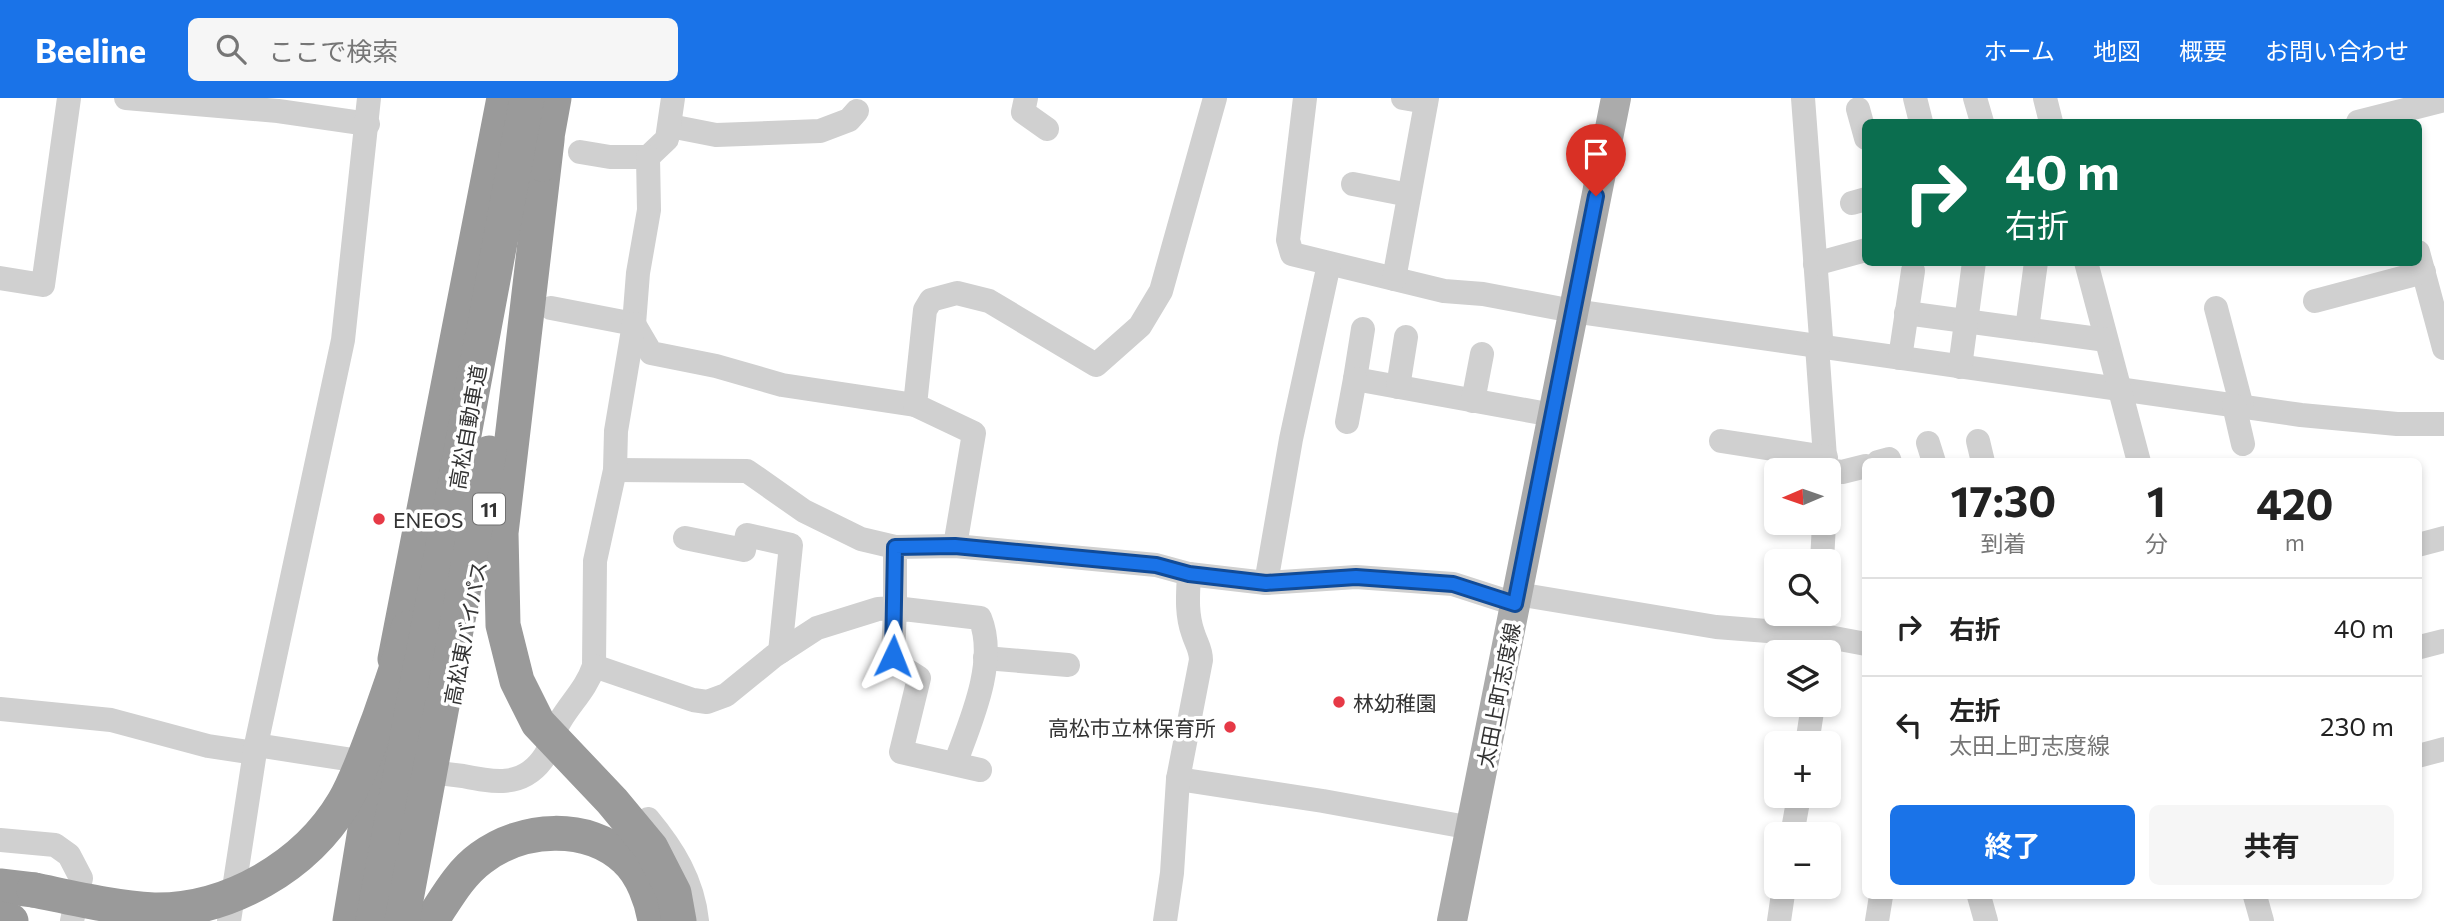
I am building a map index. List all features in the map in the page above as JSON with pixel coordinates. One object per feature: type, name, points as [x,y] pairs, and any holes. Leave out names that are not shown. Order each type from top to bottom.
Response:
[{"type":"highway","points":[[350,921],[375,763],[503,98]]},
{"type":"highway","name":"高松自動車道","points":[[373,921],[527,98]]},
{"type":"highway","name":"高松自動車道","points":[[402,921],[554,98]]},
{"type":"highway","name":"高松東バイパス","points":[[412,921],[568,98]]},
{"type":"highway","points":[[547,140],[501,533],[503,625],[517,681],[538,723],[612,801],[651,848],[674,893],[679,921]]},
{"type":"highway","points":[[17,888],[121,907],[156,910],[220,899],[274,875],[300,853],[343,803],[360,771],[402,652],[424,563],[448,531]]},
{"type":"highway","points":[[431,921],[463,875],[481,858],[502,846],[551,832],[600,841],[628,860],[651,898],[655,921]]},
{"type":"highway","points":[[0,919],[11,921]]},
{"type":"main road","name":"太田上町志度線","points":[[1452,921],[1616,98]]},
{"type":"street","points":[[0,278],[43,285],[69,98]]},
{"type":"street","points":[[126,98],[278,111],[368,124]]},
{"type":"street","points":[[229,921],[256,749],[343,340],[369,98]]},
{"type":"street","points":[[580,152],[610,157],[648,157],[667,139],[673,98]]},
{"type":"street","points":[[1026,98],[1023,112],[1046,129]]},
{"type":"street","points":[[915,404],[925,310],[931,300],[957,293],[989,301],[1096,365],[1140,327],[1161,291],[1215,98]]},
{"type":"street","points":[[1305,98],[1288,240],[1292,254],[1444,291],[1483,294],[1573,311],[2301,415],[2397,424],[2444,424]]},
{"type":"street","points":[[1802,98],[1821,338],[1816,346],[1825,458]]},
{"type":"street","points":[[1915,98],[1920,119]]},
{"type":"street","points":[[1975,98],[1981,119]]},
{"type":"street","points":[[2045,98],[2050,119]]},
{"type":"street","points":[[1394,279],[1409,195],[1419,99]]},
{"type":"street","points":[[2365,119],[2382,112],[2444,100]]},
{"type":"street","points":[[1858,108],[1862,123]]},
{"type":"street","points":[[670,126],[716,135],[820,131],[849,120],[857,111]]},
{"type":"street","points":[[0,709],[111,720],[208,747],[256,749],[375,763],[488,782],[510,782],[528,774],[542,760],[552,744],[558,723],[587,685],[594,666],[595,561],[615,470],[616,431],[649,210],[648,157]]},
{"type":"street","points":[[1353,184],[1409,195]]},
{"type":"street","points":[[1815,264],[1862,251]]},
{"type":"street","points":[[1266,583],[1291,439],[1329,264]]},
{"type":"street","points":[[1960,366],[1973,266]]},
{"type":"street","points":[[2027,329],[2035,266]]},
{"type":"street","points":[[2087,266],[2138,458]]},
{"type":"street","points":[[2315,301],[2410,266]]},
{"type":"street","points":[[2422,266],[2444,348]]},
{"type":"street","points":[[1900,358],[1913,271]]},
{"type":"street","points":[[551,308],[634,324],[651,353],[716,366],[782,385],[915,404],[974,433],[955,546]]},
{"type":"street","points":[[2216,308],[2238,406],[2243,444]]},
{"type":"street","points":[[1906,313],[2106,340]]},
{"type":"street","points":[[1347,422],[1363,329]]},
{"type":"street","points":[[1398,387],[1406,337]]},
{"type":"street","points":[[1473,401],[1482,354]]},
{"type":"street","points":[[1354,379],[1553,415]]},
{"type":"street","points":[[1721,441],[1792,458]]},
{"type":"street","points":[[1841,472],[1862,467]]},
{"type":"street","points":[[615,470],[747,471],[804,510],[835,526],[862,539],[895,547],[955,546],[1156,565],[1189,574],[1266,583],[1356,577],[1453,584],[1516,599],[1716,627],[1818,634],[1862,643]]},
{"type":"street","points":[[685,538],[744,550],[747,535],[792,545],[780,653]]},
{"type":"street","points":[[2422,544],[2444,538]]},
{"type":"street","points":[[895,547],[893,656],[900,666],[919,678],[901,752],[980,770]]},
{"type":"street","points":[[1165,921],[1172,873],[1178,779],[1201,660],[1188,612],[1189,574]]},
{"type":"street","points":[[594,666],[679,696],[707,702],[726,695],[817,628],[878,609],[895,608],[980,618],[985,658],[978,698],[956,764]]},
{"type":"street","points":[[985,658],[1068,665]]},
{"type":"street","points":[[558,723],[625,792],[670,846],[687,879],[697,921]]},
{"type":"street","points":[[2422,755],[2444,749]]},
{"type":"street","points":[[1178,779],[1323,800],[1472,828]]},
{"type":"street","points":[[0,840],[55,845],[69,855],[81,878],[72,921]]},
{"type":"street","points":[[1779,921],[1782,899]]},
{"type":"street","points":[[1877,921],[1881,899]]},
{"type":"street","points":[[1980,899],[1986,921]]},
{"type":"street","points":[[2256,899],[2262,921]]},
{"type":"place","name":"ENEOS","points":[[379,519]]},
{"type":"place","name":"林幼稚園","points":[[1339,702]]},
{"type":"place","name":"高松市立林保育所","points":[[1230,727]]},
{"type":"route","points":[[893,656],[895,547],[955,546],[1156,565],[1189,574],[1266,583],[1356,577],[1453,584],[1515,604],[1596,196]]}]
